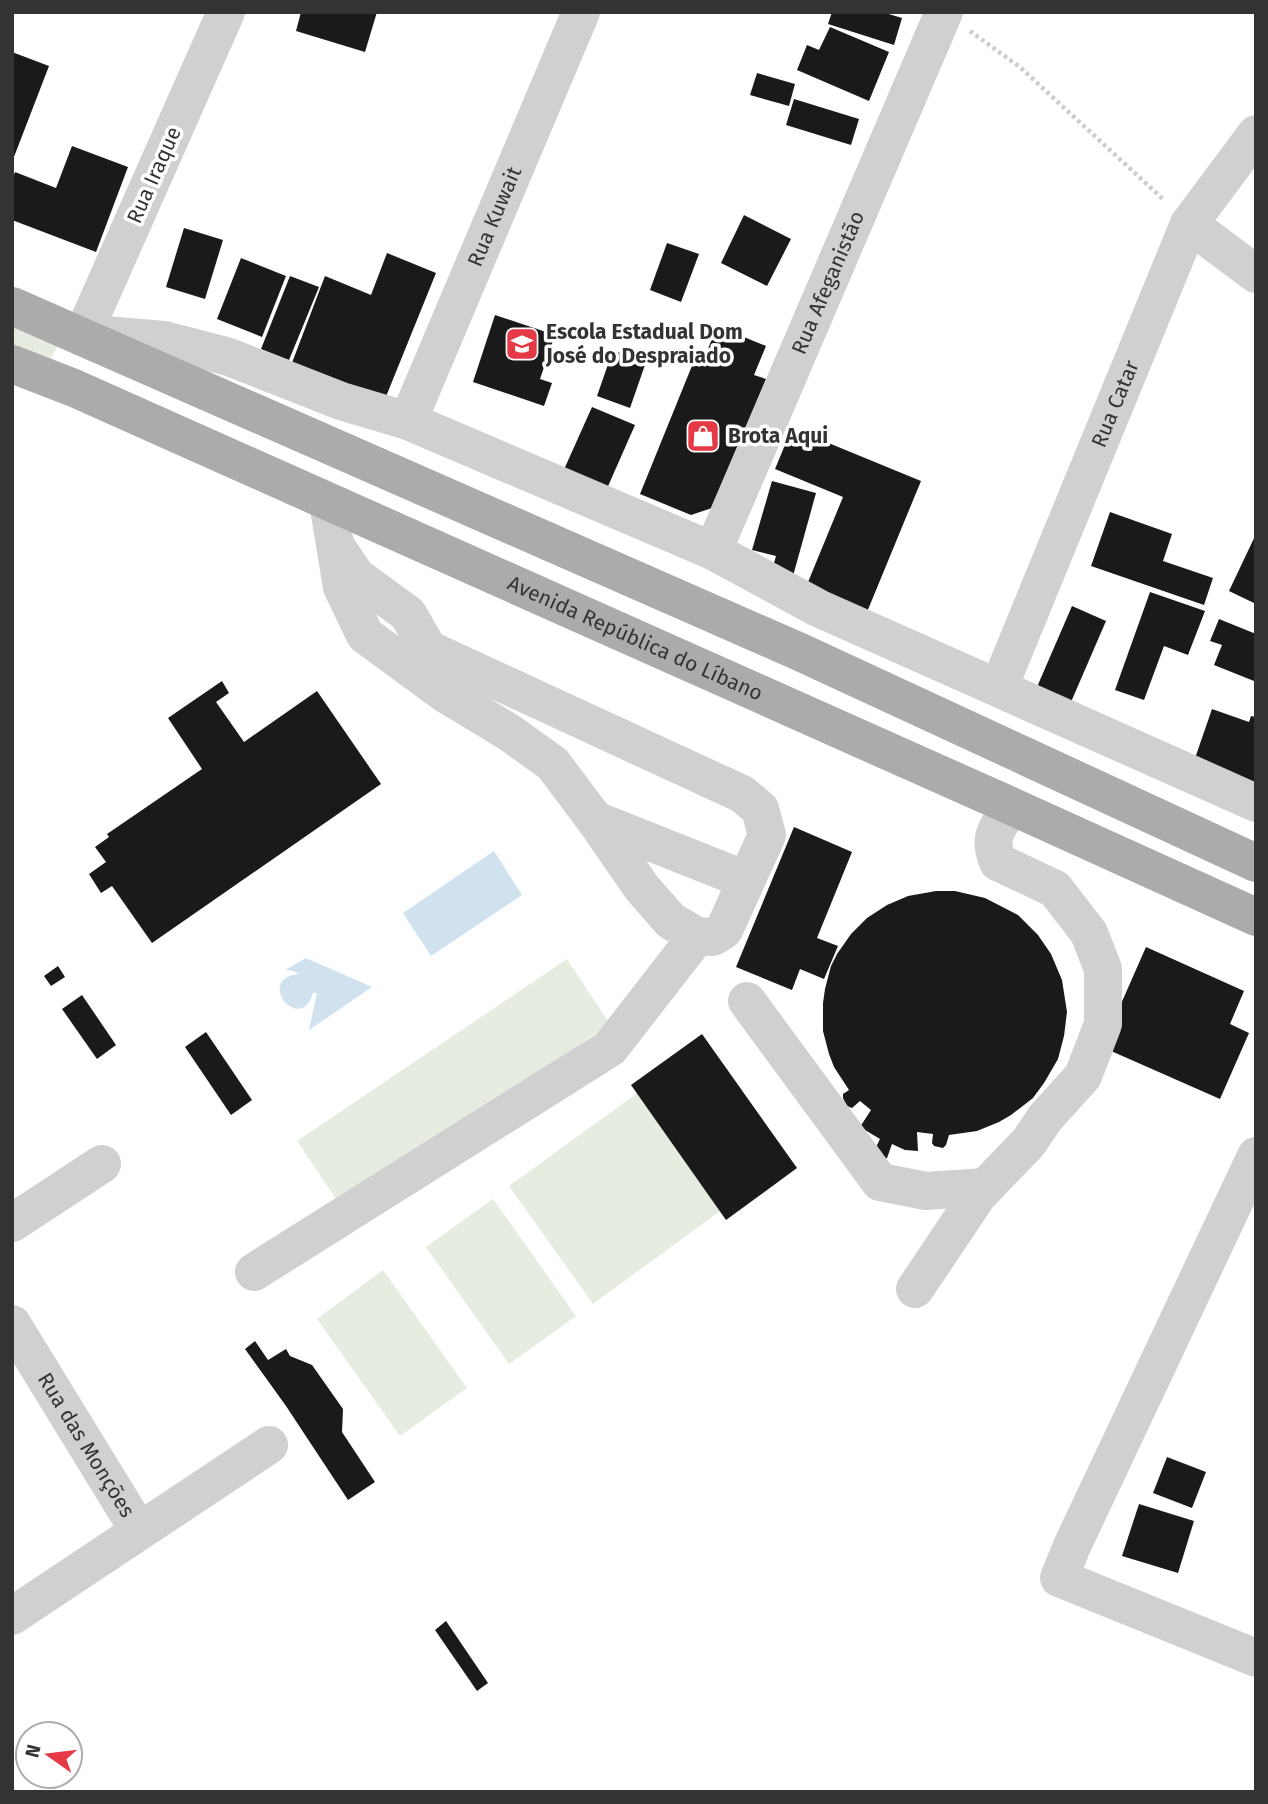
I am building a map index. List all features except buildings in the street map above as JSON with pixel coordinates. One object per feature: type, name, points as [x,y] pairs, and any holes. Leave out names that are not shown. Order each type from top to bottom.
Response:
[{"type":"main road","points":[[12,306],[800,652],[1256,863]]},
{"type":"main road","name":"Avenida República do Líbano","points":[[12,364],[74,388],[1256,917]]},
{"type":"street","name":"Rua Iraque","points":[[82,337],[226,12]]},
{"type":"street","name":"Rua Kuwait","points":[[408,421],[581,12]]},
{"type":"street","name":"Rua Afeganistão","points":[[713,551],[944,12]]},
{"type":"street","name":"Rua Catar","points":[[999,687],[1189,224],[1256,134]]},
{"type":"street","points":[[1189,224],[1256,274]]},
{"type":"street","points":[[82,337],[105,335],[164,340],[203,350],[229,357],[341,401],[408,421],[713,551],[818,608],[1256,803]]},
{"type":"street","points":[[328,502],[335,545],[342,587],[365,635],[443,694],[510,733],[553,764],[642,888],[671,921],[697,936],[713,937],[724,930],[766,835],[760,809],[742,794],[428,649],[408,614],[356,576],[335,545]]},
{"type":"street","points":[[800,652],[818,608]]},
{"type":"street","points":[[915,1289],[978,1195],[1029,1142],[1045,1118],[1083,1076],[1103,1024],[1104,970],[1089,933],[1055,889],[998,862],[992,840],[1011,806]]},
{"type":"street","points":[[595,820],[746,880]]},
{"type":"street","points":[[254,1272],[610,1048],[697,936]]},
{"type":"street","points":[[747,1001],[880,1182],[926,1191],[985,1187]]},
{"type":"street","points":[[1256,1156],[1059,1578],[1256,1658]]},
{"type":"street","points":[[12,1223],[102,1164]]},
{"type":"street","name":"Rua das Monções","points":[[12,1324],[139,1531]]},
{"type":"street","points":[[12,1616],[268,1445]]},
{"type":"path","points":[[944,12],[1021,68],[1189,224]]},
{"type":"shaded area","points":[[12,317],[61,338],[47,367],[12,354]]},
{"type":"shaded area","points":[[567,959],[610,1024],[340,1205],[297,1141]]},
{"type":"shaded area","points":[[643,1089],[727,1206],[593,1304],[509,1186]]},
{"type":"shaded area","points":[[493,1199],[576,1316],[509,1364],[426,1247]]},
{"type":"shaded area","points":[[383,1270],[467,1388],[400,1436],[317,1319]]},
{"type":"water","points":[[494,851],[522,895],[431,956],[403,913]]},
{"type":"water","points":[[306,958],[372,987],[309,1030],[317,993],[313,993],[307,1005],[299,1009],[291,1007],[280,993],[280,985],[286,978],[299,974],[285,970]]},
{"type":"place","name":"Escola Estadual Dom José do Despraiado","points":[[522,344]]},
{"type":"place","name":"Brota Aqui","points":[[703,436]]}]
